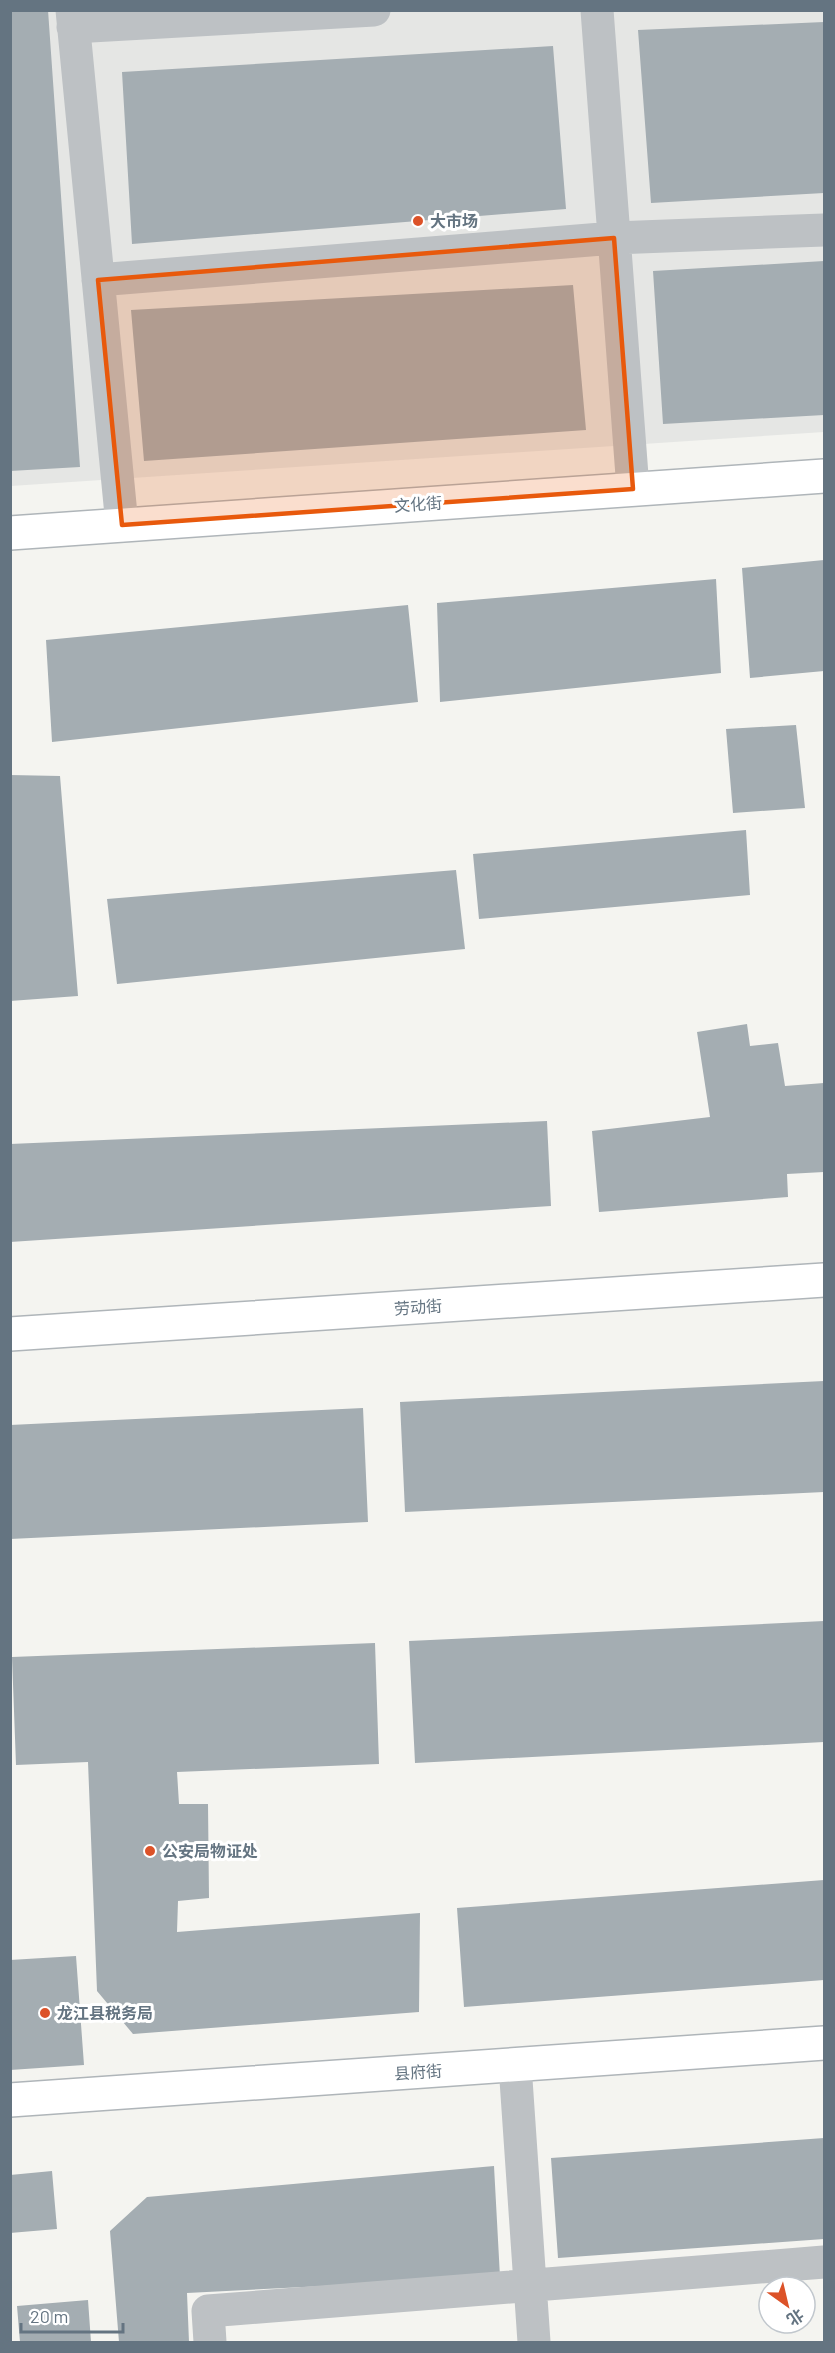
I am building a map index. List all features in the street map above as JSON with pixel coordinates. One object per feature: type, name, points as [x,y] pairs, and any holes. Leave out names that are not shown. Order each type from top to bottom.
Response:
[{"type":"street","points":[[122,525],[72,19],[374,10]]},
{"type":"street","points":[[597,10],[633,489]]},
{"type":"street","points":[[98,280],[614,238],[825,230]]},
{"type":"street","name":"文化街","points":[[10,533],[825,476]]},
{"type":"street","name":"劳动街","points":[[10,1334],[825,1280]]},
{"type":"street","name":"县府街","points":[[10,2100],[825,2043]]},
{"type":"street","points":[[515,2065],[528,2285],[534,2343]]},
{"type":"street","points":[[210,2343],[208,2311],[825,2262]]},
{"type":"highlighted area","points":[[614,238],[633,489],[122,525],[98,280]]},
{"type":"shaded area","name":"大市场","points":[[11,11],[824,11],[824,432],[11,486]]},
{"type":"building","points":[[10,10],[48,10],[80,467],[10,471]]},
{"type":"building","points":[[824,22],[824,193],[651,203],[638,30]]},
{"type":"building","points":[[553,46],[566,209],[132,244],[122,72]]},
{"type":"building","points":[[824,261],[824,415],[663,424],[653,271]]},
{"type":"building","points":[[573,285],[586,430],[144,461],[131,310]]},
{"type":"building","points":[[824,560],[824,671],[750,678],[742,568]]},
{"type":"building","points":[[716,579],[721,673],[440,702],[437,603]]},
{"type":"building","points":[[408,605],[418,702],[52,742],[46,640]]},
{"type":"building","points":[[796,725],[805,808],[733,813],[726,729]]},
{"type":"building","points":[[10,775],[60,776],[78,996],[10,1001]]},
{"type":"building","points":[[746,830],[750,895],[479,919],[473,854]]},
{"type":"building","points":[[456,870],[465,949],[117,984],[107,899]]},
{"type":"building","points":[[747,1024],[750,1046],[778,1043],[785,1086],[824,1083],[824,1172],[787,1174],[788,1197],[599,1212],[592,1131],[710,1117],[697,1032]]},
{"type":"building","points":[[547,1121],[551,1206],[10,1242],[10,1144]]},
{"type":"building","points":[[824,1381],[824,1492],[405,1512],[400,1402]]},
{"type":"building","points":[[363,1408],[368,1522],[10,1539],[10,1425]]},
{"type":"building","points":[[824,1621],[824,1742],[415,1763],[409,1641]]},
{"type":"building","name":"公安局物证处","points":[[375,1643],[379,1764],[177,1772],[179,1804],[208,1804],[209,1898],[178,1901],[177,1932],[420,1913],[419,2012],[133,2034],[97,1991],[88,1762],[16,1765],[12,1657]]},
{"type":"building","points":[[824,1880],[824,1980],[464,2007],[457,1908]]},
{"type":"building","name":"龙江县税务局","points":[[76,1956],[84,2065],[10,2070],[10,1960]]},
{"type":"building","points":[[824,2138],[824,2239],[558,2258],[551,2158]]},
{"type":"building","points":[[494,2166],[500,2277],[187,2293],[189,2342],[119,2342],[110,2231],[147,2197]]},
{"type":"building","points":[[52,2171],[57,2229],[10,2233],[10,2175]]},
{"type":"building","points":[[88,2300],[91,2342],[20,2342],[17,2306]]},
{"type":"place","name":"大市场","points":[[418,221]]},
{"type":"place","name":"公安局物证处","points":[[150,1851]]},
{"type":"place","name":"龙江县税务局","points":[[45,2013]]}]
